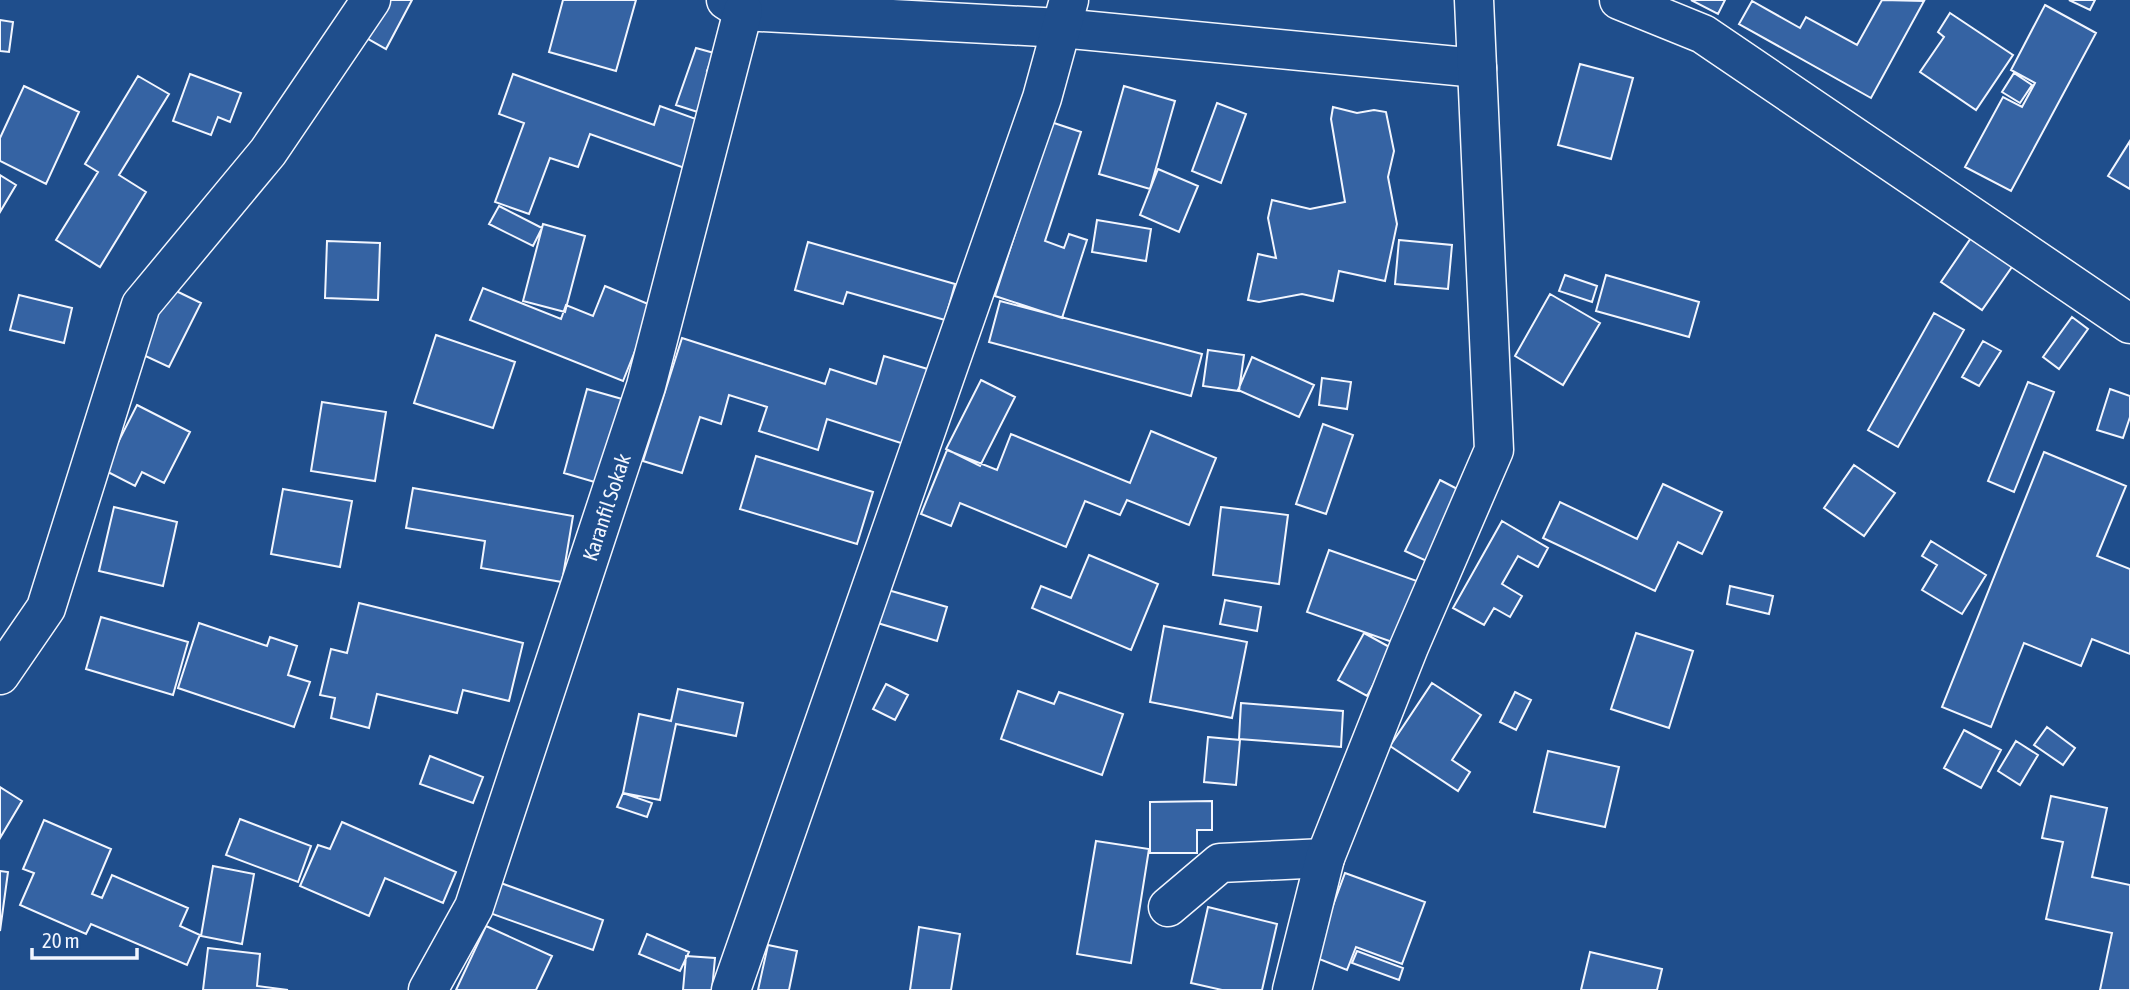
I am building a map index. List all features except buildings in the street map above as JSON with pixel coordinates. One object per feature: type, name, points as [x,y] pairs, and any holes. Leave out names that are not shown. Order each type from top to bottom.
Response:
[{"type":"street","points":[[0,675],[46,608],[141,305],[268,152],[371,0]]},
{"type":"street","points":[[1292,990],[1325,858],[1409,647],[1494,450],[1474,0]]},
{"type":"street","points":[[1619,0],[1703,34],[2130,324]]},
{"type":"street","points":[[735,5],[1065,14],[1477,68]]},
{"type":"street","name":"Karanfil Sokak","points":[[428,990],[474,906],[646,386],[735,5]]},
{"type":"street","points":[[731,990],[1042,98],[1065,14]]},
{"type":"street","points":[[1168,907],[1220,863],[1325,858]]}]
